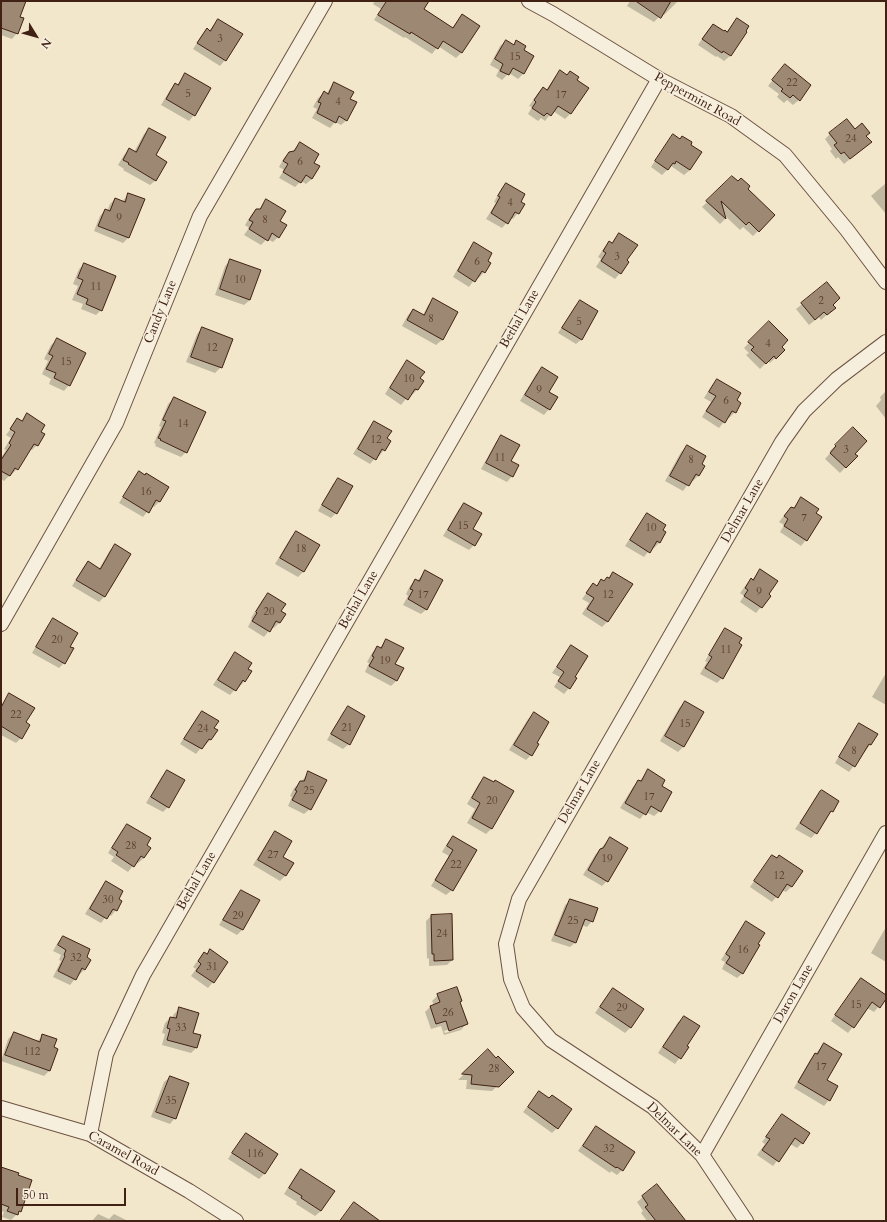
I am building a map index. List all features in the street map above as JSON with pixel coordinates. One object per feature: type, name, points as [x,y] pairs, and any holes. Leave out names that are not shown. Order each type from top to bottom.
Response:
[{"type":"street","name":"Candy Lane","points":[[1,624],[116,423],[200,216],[325,1]]},
{"type":"street","name":"Peppermint Road","points":[[529,1],[553,14],[659,80],[731,116],[785,155],[848,230],[886,282]]},
{"type":"street","name":"Bethal Lane","points":[[90,1134],[106,1054],[143,975],[659,80]]},
{"type":"street","name":"Delmar Lane","points":[[746,1221],[702,1155],[653,1107],[551,1040],[523,1008],[511,979],[506,944],[519,899],[782,442],[804,411],[837,379],[886,342]]},
{"type":"street","name":"Daron Lane","points":[[702,1155],[886,833]]},
{"type":"street","name":"Caramel Road","points":[[1,1108],[90,1134],[189,1191],[236,1221]]},
{"type":"building","points":[[1,1],[26,1],[20,17],[24,18],[18,34],[1,28]]},
{"type":"building","points":[[387,1],[429,1],[424,9],[453,28],[462,14],[480,26],[462,53],[443,41],[438,49],[411,32],[410,34],[378,15]]},
{"type":"building","points":[[636,1],[671,1],[661,18]]},
{"type":"building","points":[[737,18],[749,26],[746,31],[747,32],[731,56],[723,51],[722,53],[702,39],[713,24],[727,32]]},
{"type":"building","points":[[218,19],[243,34],[226,61],[197,43],[207,28],[210,31]]},
{"type":"building","points":[[506,40],[514,45],[516,40],[526,46],[524,50],[534,56],[524,74],[513,68],[509,75],[500,71],[503,64],[495,59]]},
{"type":"building","points":[[785,64],[811,85],[800,101],[793,95],[790,98],[781,91],[783,89],[772,80]]},
{"type":"building","points":[[560,70],[567,75],[570,71],[579,77],[577,80],[589,88],[571,114],[558,106],[551,116],[547,113],[544,116],[532,108],[536,102],[534,100],[543,87],[547,90]]},
{"type":"building","points":[[185,73],[211,88],[195,116],[166,99],[175,83],[178,85]]},
{"type":"building","points":[[334,82],[354,92],[350,99],[357,102],[347,121],[339,116],[336,123],[317,113],[321,103],[318,102],[324,91],[328,94]]},
{"type":"building","points":[[847,119],[855,129],[862,123],[870,133],[866,136],[872,142],[850,159],[844,152],[841,154],[834,145],[837,143],[829,133]]},
{"type":"building","points":[[149,128],[166,137],[156,155],[167,162],[156,181],[123,160],[129,148],[136,152]]},
{"type":"building","points":[[673,134],[680,139],[682,136],[692,142],[691,145],[702,152],[690,170],[676,161],[675,164],[673,163],[668,170],[655,161]]},
{"type":"building","points":[[300,142],[319,154],[314,163],[320,166],[312,179],[306,175],[301,183],[283,172],[288,164],[283,161],[289,152],[294,151]]},
{"type":"building","points":[[732,176],[738,181],[741,178],[750,186],[748,189],[775,215],[759,232],[749,222],[746,225],[721,201],[726,219],[706,201]]},
{"type":"building","points":[[506,183],[525,194],[521,202],[525,204],[519,214],[515,212],[508,224],[491,213],[500,197],[498,196]]},
{"type":"building","points":[[128,193],[145,199],[129,238],[98,226],[105,209],[110,211],[115,198],[125,202]]},
{"type":"building","points":[[266,199],[286,211],[280,221],[287,225],[279,238],[272,233],[268,241],[249,229],[253,222],[249,220],[256,209],[260,209]]},
{"type":"building","points":[[619,233],[638,245],[627,260],[629,262],[621,274],[601,261],[606,253],[603,251],[609,241],[612,243]]},
{"type":"building","points":[[474,242],[492,253],[488,261],[491,263],[485,273],[482,271],[475,282],[458,271]]},
{"type":"building","points":[[230,259],[261,270],[250,300],[220,289]]},
{"type":"building","points":[[84,263],[116,276],[102,311],[86,304],[88,299],[77,294],[83,280],[78,278]]},
{"type":"building","points":[[827,282],[840,298],[833,305],[836,308],[827,315],[824,312],[815,320],[801,303]]},
{"type":"building","points":[[433,298],[458,312],[443,340],[407,320],[413,309],[424,315]]},
{"type":"building","points":[[580,300],[598,311],[582,340],[562,328]]},
{"type":"building","points":[[769,321],[788,340],[782,347],[785,350],[776,359],[774,356],[766,364],[751,350],[754,347],[748,342]]},
{"type":"building","points":[[202,327],[233,339],[222,368],[191,357]]},
{"type":"building","points":[[57,338],[86,353],[70,386],[54,378],[56,373],[46,369],[53,356],[49,354]]},
{"type":"building","points":[[407,360],[425,372],[420,378],[424,381],[418,390],[415,389],[408,400],[390,388]]},
{"type":"building","points":[[542,367],[558,377],[549,392],[558,397],[550,410],[525,395]]},
{"type":"building","points":[[717,379],[741,393],[737,400],[741,403],[736,413],[732,411],[725,423],[706,411],[716,396],[709,392]]},
{"type":"building","points":[[174,397],[206,412],[187,453],[158,438],[166,421],[163,420]]},
{"type":"building","points":[[27,413],[45,425],[41,432],[45,434],[38,446],[34,444],[18,470],[15,468],[10,476],[1,471],[1,460],[11,445],[9,443],[15,432],[10,429],[17,418],[22,421]]},
{"type":"building","points":[[374,421],[392,431],[387,438],[391,441],[385,451],[382,449],[376,460],[358,449]]},
{"type":"building","points":[[853,427],[867,441],[855,454],[858,456],[846,468],[830,453],[836,446],[835,445]]},
{"type":"building","points":[[501,435],[520,445],[511,461],[519,465],[513,477],[486,463]]},
{"type":"building","points":[[687,445],[706,456],[702,464],[705,466],[699,476],[696,474],[689,486],[670,476]]},
{"type":"building","points":[[139,471],[145,475],[146,473],[169,487],[160,502],[156,500],[149,513],[123,497]]},
{"type":"building","points":[[338,478],[353,486],[337,514],[322,505]]},
{"type":"building","points":[[801,497],[819,509],[816,513],[822,517],[807,541],[784,526],[788,519],[784,516],[791,507],[794,508]]},
{"type":"building","points":[[464,503],[482,513],[473,529],[482,534],[475,546],[448,530]]},
{"type":"building","points":[[647,513],[666,525],[663,530],[666,532],[660,543],[657,541],[650,553],[630,540]]},
{"type":"building","points":[[296,531],[320,545],[304,572],[280,558]]},
{"type":"building","points":[[115,544],[131,554],[105,597],[76,580],[88,561],[100,569]]},
{"type":"building","points":[[760,569],[778,581],[769,594],[771,596],[762,608],[744,596],[748,590],[745,588],[751,578],[753,580]]},
{"type":"building","points":[[425,570],[443,580],[427,610],[408,599],[413,590],[410,589],[415,579],[419,581]]},
{"type":"building","points":[[613,572],[633,584],[608,622],[587,609],[594,598],[586,593],[593,583],[597,586],[601,579],[604,581],[607,577],[609,578]]},
{"type":"building","points":[[268,593],[286,604],[281,611],[286,614],[280,623],[276,621],[270,632],[252,621]]},
{"type":"building","points":[[53,618],[78,633],[70,647],[74,648],[65,664],[36,647]]},
{"type":"building","points":[[725,628],[742,638],[739,643],[742,645],[723,679],[705,668],[712,657],[709,655]]},
{"type":"building","points":[[386,639],[404,648],[395,664],[404,668],[397,681],[369,666],[374,657],[372,656],[377,646],[381,648]]},
{"type":"building","points":[[571,645],[588,656],[575,677],[577,678],[570,689],[558,681],[564,672],[557,667]]},
{"type":"building","points":[[235,652],[252,663],[248,669],[252,671],[245,682],[243,680],[236,691],[218,680]]},
{"type":"building","points":[[9,693],[35,708],[26,722],[30,725],[22,739],[1,726],[1,708]]},
{"type":"building","points":[[685,701],[704,712],[684,747],[665,736]]},
{"type":"building","points":[[348,706],[365,716],[350,745],[331,734]]},
{"type":"building","points":[[202,711],[219,721],[214,728],[218,730],[202,749],[184,739]]},
{"type":"building","points":[[534,712],[549,722],[537,743],[539,744],[532,756],[514,745]]},
{"type":"building","points":[[859,723],[878,734],[871,745],[869,744],[855,767],[839,757]]},
{"type":"building","points":[[648,769],[665,780],[662,786],[672,792],[661,812],[651,806],[646,815],[625,803],[638,780],[641,781]]},
{"type":"building","points":[[167,770],[185,780],[169,808],[151,797]]},
{"type":"building","points":[[308,771],[327,780],[311,810],[292,800],[297,791],[295,790],[300,781],[304,781]]},
{"type":"building","points":[[484,777],[494,782],[495,780],[514,791],[492,829],[472,818],[480,803],[472,798]]},
{"type":"building","points":[[822,790],[839,801],[817,834],[800,823]]},
{"type":"building","points":[[127,824],[151,838],[147,845],[151,848],[144,858],[141,856],[134,867],[116,855],[118,852],[112,848]]},
{"type":"building","points":[[275,831],[292,841],[283,857],[294,863],[286,876],[258,860]]},
{"type":"building","points":[[453,836],[477,850],[453,891],[435,880],[453,850],[447,846]]},
{"type":"building","points":[[610,837],[628,848],[608,882],[588,870],[600,849],[603,848]]},
{"type":"building","points":[[772,855],[777,858],[779,855],[803,871],[792,887],[787,884],[778,898],[754,881]]},
{"type":"building","points":[[106,881],[123,891],[119,899],[122,901],[117,911],[113,909],[107,919],[90,909]]},
{"type":"building","points":[[241,890],[260,900],[243,930],[223,920]]},
{"type":"building","points":[[570,899],[598,908],[593,922],[585,919],[576,943],[555,935]]},
{"type":"building","points":[[452,914],[453,960],[434,961],[434,954],[432,954],[431,915]]},
{"type":"building","points":[[746,921],[765,933],[758,944],[760,945],[743,974],[726,963],[730,957],[726,954]]},
{"type":"building","points":[[63,936],[90,949],[87,957],[91,960],[85,970],[82,968],[76,980],[58,971],[65,956],[66,950],[58,945]]},
{"type":"building","points":[[210,949],[228,962],[214,983],[196,971],[201,964],[198,961],[204,952],[207,954]]},
{"type":"building","points":[[861,978],[886,995],[886,999],[880,1008],[872,1002],[854,1028],[835,1015]]},
{"type":"building","points":[[457,987],[462,1001],[460,1002],[468,1024],[449,1031],[446,1021],[436,1024],[430,1006],[440,1002],[437,994]]},
{"type":"building","points":[[613,988],[644,1009],[631,1028],[600,1007]]},
{"type":"building","points":[[179,1007],[199,1013],[193,1033],[201,1035],[197,1048],[167,1040],[170,1029],[167,1028],[170,1017],[176,1018]]},
{"type":"building","points":[[684,1016],[700,1026],[687,1046],[689,1047],[681,1059],[663,1047]]},
{"type":"building","points":[[14,1032],[40,1042],[42,1034],[57,1039],[54,1047],[58,1049],[50,1071],[5,1055]]},
{"type":"building","points":[[824,1043],[842,1054],[827,1080],[838,1086],[830,1101],[798,1082],[815,1053],[817,1054]]},
{"type":"building","points":[[488,1049],[496,1058],[498,1056],[514,1072],[499,1087],[471,1084],[472,1075],[462,1074]]},
{"type":"building","points":[[170,1076],[189,1083],[176,1119],[156,1112]]},
{"type":"building","points":[[539,1091],[549,1098],[552,1095],[572,1109],[558,1129],[528,1107]]},
{"type":"building","points":[[782,1114],[810,1133],[803,1144],[795,1138],[779,1162],[762,1150],[770,1139],[766,1137]]},
{"type":"building","points":[[596,1126],[635,1152],[623,1171],[583,1146]]},
{"type":"building","points":[[246,1133],[278,1154],[265,1174],[232,1153]]},
{"type":"building","points":[[1,1167],[19,1173],[18,1175],[32,1180],[21,1212],[19,1211],[18,1215],[7,1211],[9,1207],[1,1204]]},
{"type":"building","points":[[301,1169],[335,1191],[321,1211],[289,1188]]},
{"type":"building","points":[[657,1184],[686,1221],[656,1221],[645,1207],[648,1205],[642,1196]]},
{"type":"building","points":[[354,1202],[380,1221],[340,1221]]}]
